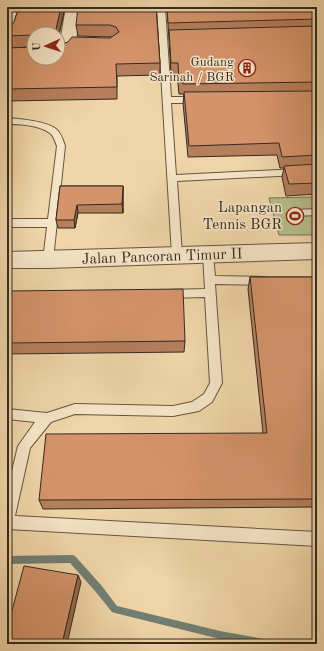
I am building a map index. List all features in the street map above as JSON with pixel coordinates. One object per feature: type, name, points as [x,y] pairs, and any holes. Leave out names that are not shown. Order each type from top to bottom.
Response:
[{"type":"street","points":[[8,33],[18,7]]},
{"type":"street","points":[[69,45],[73,7]]},
{"type":"street","name":"Jalan Pancoran Timur II","points":[[7,260],[317,251]]},
{"type":"lane","points":[[161,7],[167,38],[167,100],[177,255]]},
{"type":"lane","points":[[167,100],[206,99]]},
{"type":"lane","points":[[7,121],[16,121],[52,130],[59,138],[61,146],[48,260]]},
{"type":"lane","points":[[173,178],[317,171]]},
{"type":"lane","points":[[295,213],[317,212]]},
{"type":"lane","points":[[7,223],[52,223]]},
{"type":"lane","points":[[208,255],[216,384],[208,398],[195,407],[173,411],[75,409],[47,418],[24,446],[7,522],[317,538]]},
{"type":"lane","points":[[210,280],[273,282]]},
{"type":"lane","points":[[156,294],[211,293]]},
{"type":"lane","points":[[7,414],[47,418]]},
{"type":"green space","name":"Lapangan Tennis BGR","points":[[317,197],[317,235],[279,235],[269,198]]},
{"type":"building","points":[[19,7],[61,7],[57,26],[26,26],[26,35],[7,36],[7,27],[11,26],[14,22]]},
{"type":"building","points":[[78,7],[156,7],[160,63],[116,64],[117,87],[7,89],[7,48],[26,47],[26,66],[66,66],[66,43],[72,37],[110,38],[119,32],[116,27],[110,25],[76,25]]},
{"type":"building","points":[[167,7],[317,7],[317,19],[168,23]]},
{"type":"building","name":"Gudang Sarinah / BGR","points":[[317,26],[317,82],[183,84],[183,82],[179,82],[178,63],[171,63],[169,30]]},
{"type":"building","name":"Gudang Sarinah / BGR","points":[[317,91],[317,155],[282,157],[279,143],[189,146],[184,92]]},
{"type":"building","points":[[317,164],[317,183],[289,184],[284,166]]},
{"type":"building","points":[[60,186],[123,186],[122,204],[77,205],[74,220],[56,220]]},
{"type":"building","points":[[250,277],[317,277],[317,499],[39,500],[46,434],[267,433]]},
{"type":"building","points":[[183,289],[185,341],[7,343],[7,291]]},
{"type":"building","points":[[24,566],[78,575],[62,644],[7,644],[7,629]]},
{"type":"waterway","points":[[7,560],[72,559],[115,609],[220,635],[269,644]]},
{"type":"place","name":"Gudang Sarinah / BGR","points":[[247,68]]},
{"type":"place","name":"Lapangan Tennis BGR","points":[[295,216]]}]
